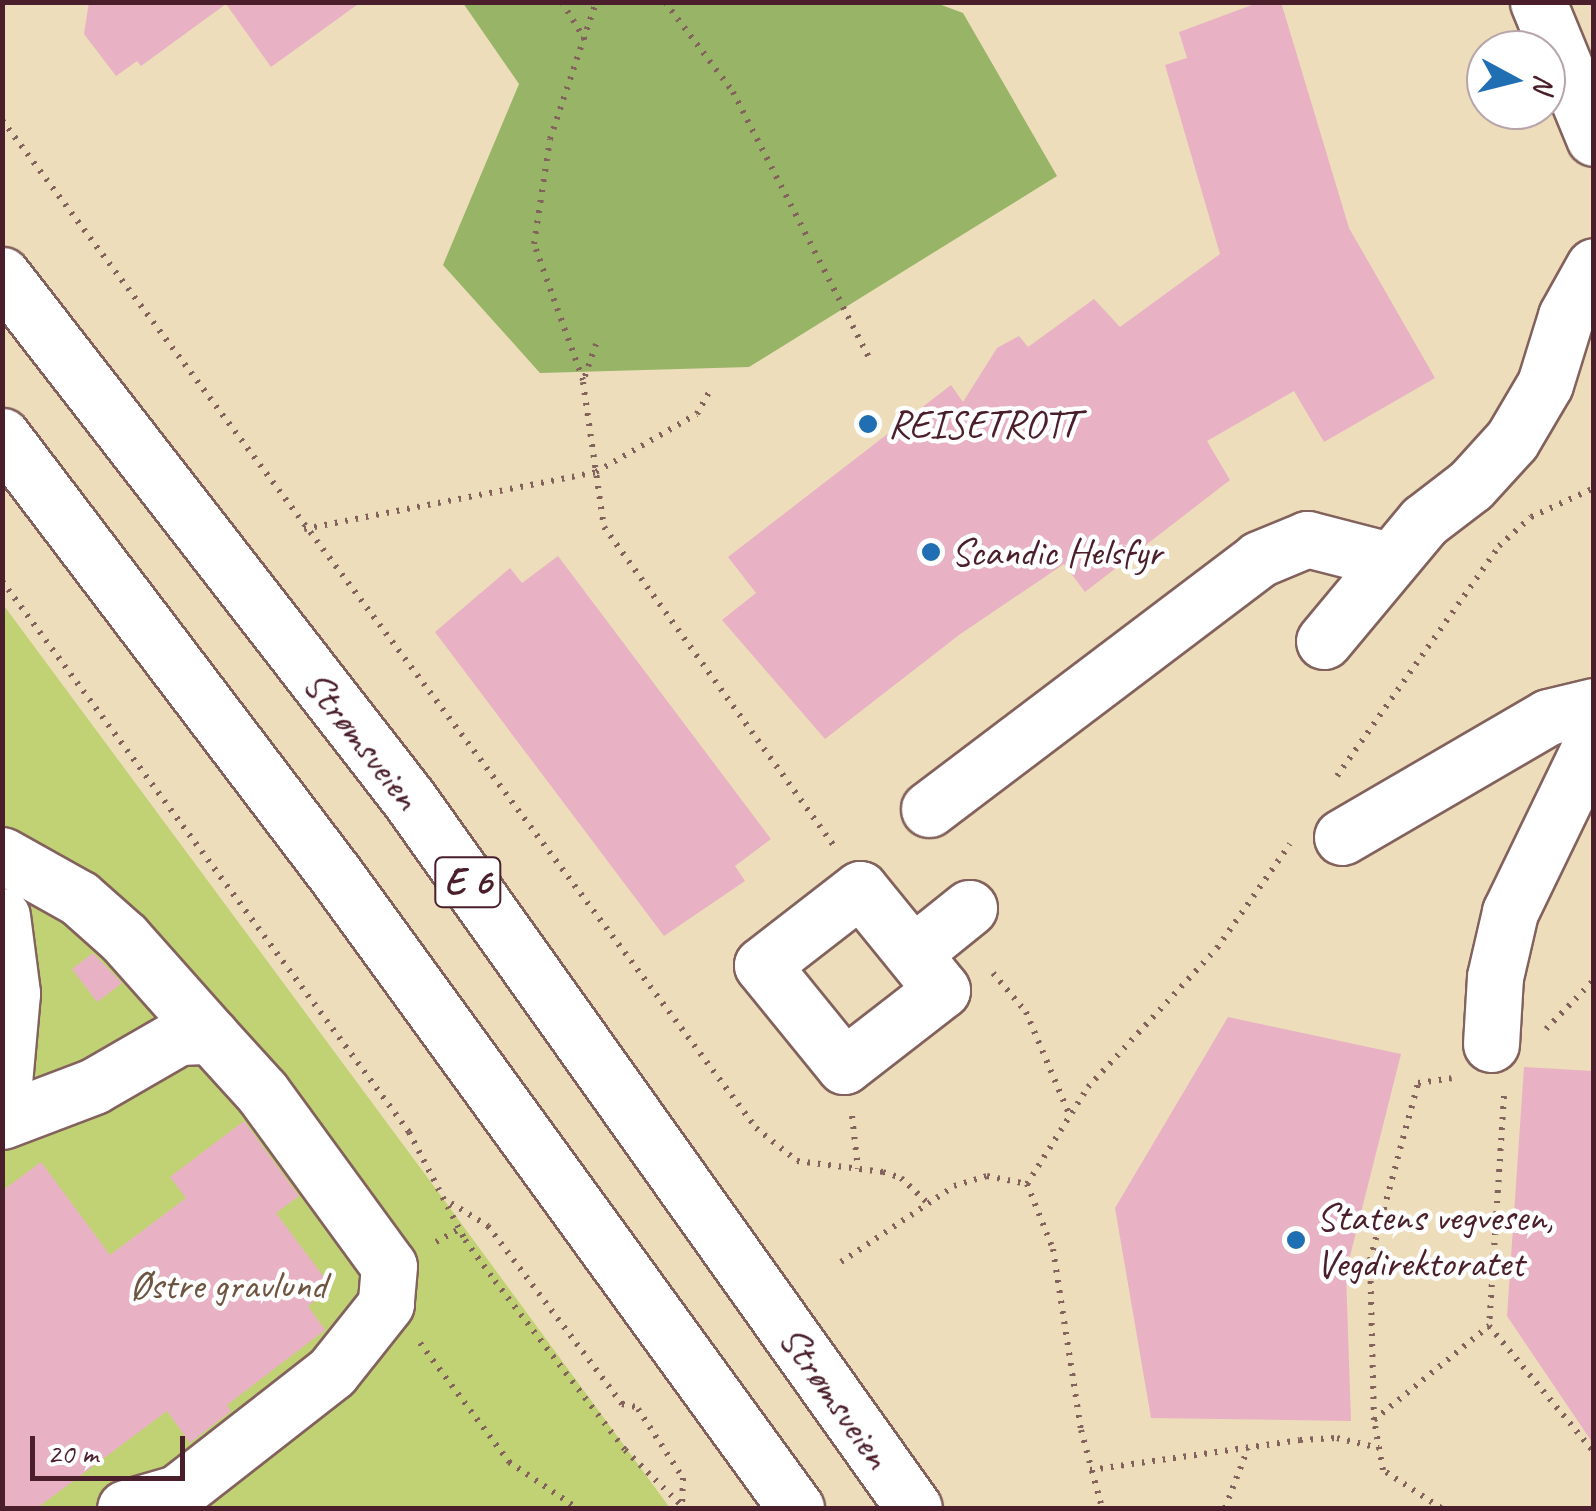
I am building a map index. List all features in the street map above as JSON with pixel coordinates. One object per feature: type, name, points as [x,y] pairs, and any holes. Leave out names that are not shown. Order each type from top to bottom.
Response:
[{"type":"main road","points":[[1538,2],[1594,138]]},
{"type":"main road","points":[[1324,641],[1389,560],[1512,440],[1545,384],[1566,316],[1594,266]]},
{"type":"main road","name":"Strømsveien","points":[[2,276],[409,799],[914,1508]]},
{"type":"main road","name":"E 6","points":[[2,436],[334,874],[796,1508]]},
{"type":"main road","points":[[929,809],[1259,559],[1307,539],[1389,560]]},
{"type":"main road","points":[[1342,837],[1548,717],[1594,706]]},
{"type":"main road","points":[[1499,1063],[1495,977],[1510,912],[1594,738]]},
{"type":"main road","points":[[2,855],[78,898],[124,938],[211,1036],[378,1246],[389,1266],[386,1304],[332,1372],[177,1494],[126,1508]]},
{"type":"main road","points":[[860,889],[942,990],[844,1066],[762,964],[860,889]]},
{"type":"main road","points":[[913,953],[963,913]]},
{"type":"main road","points":[[2,916],[12,992],[2,1106]]},
{"type":"main road","points":[[2,1122],[94,1086],[179,1037],[211,1036]]},
{"type":"path","points":[[562,2],[585,40]]},
{"type":"path","points":[[596,2],[550,139],[534,244],[583,382],[604,528],[860,889]]},
{"type":"path","points":[[665,2],[734,92],[870,360]]},
{"type":"path","points":[[2,120],[303,529],[756,1128],[797,1161],[883,1172],[901,1178],[926,1201]]},
{"type":"path","points":[[583,382],[596,344]]},
{"type":"path","points":[[303,529],[596,472],[697,414],[709,392]]},
{"type":"path","points":[[2,581],[409,1132],[450,1202],[466,1240],[507,1296],[625,1450],[683,1508]]},
{"type":"path","points":[[963,913],[1026,1012],[1070,1115]]},
{"type":"path","points":[[1442,1508],[1383,1470],[1374,1420],[1370,1260],[1418,1083],[1499,1063],[1594,980]]},
{"type":"path","points":[[1499,1063],[1488,1326],[1594,1452]]},
{"type":"path","points":[[841,1262],[926,1201],[986,1176],[1026,1184],[1053,1249],[1090,1470],[1102,1508]]},
{"type":"path","points":[[450,1202],[488,1226],[622,1404],[640,1409],[683,1478],[683,1508]]},
{"type":"path","points":[[386,1304],[509,1462],[577,1508]]},
{"type":"path","points":[[1374,1420],[1488,1326]]},
{"type":"path","points":[[1090,1470],[1337,1438],[1379,1448]]},
{"type":"path","points":[[1225,1508],[1248,1448]]},
{"type":"green space","points":[[463,3],[936,3],[963,13],[1057,176],[749,367],[540,373],[443,265],[519,84]]},
{"type":"green space","name":"Østre gravlund","points":[[2,603],[433,1185],[670,1508],[3,1508]]},
{"type":"building","points":[[89,2],[361,2],[271,67],[226,4],[141,66],[137,61],[116,76],[84,34]]},
{"type":"building","points":[[1260,2],[1281,2],[1349,228],[1435,378],[1324,442],[1294,391],[1207,441],[1230,480],[1085,592],[1064,564],[959,635],[825,739],[722,620],[756,593],[728,557],[951,385],[963,402],[997,348],[1019,336],[1028,347],[1094,299],[1120,327],[1220,254],[1165,65],[1187,58],[1179,32]]},
{"type":"building","points":[[558,556],[771,839],[735,866],[745,881],[664,936],[435,632],[510,568],[522,583]]},
{"type":"building","points":[[93,953],[122,983],[97,1002],[72,969]]},
{"type":"building","points":[[1228,1017],[1401,1054],[1346,1272],[1351,1421],[1151,1418],[1115,1208]]},
{"type":"building","points":[[1524,1067],[1594,1071],[1594,1445],[1507,1316]]},
{"type":"building","points":[[244,1121],[299,1196],[276,1213],[332,1288],[308,1306],[325,1330],[227,1405],[231,1411],[190,1443],[167,1411],[37,1508],[2,1508],[2,1191],[41,1162],[110,1255],[186,1198],[170,1177]]},
{"type":"place","name":"REISETROTT","points":[[868,424]]},
{"type":"place","name":"Scandic Helsfyr","points":[[931,552]]},
{"type":"place","name":"Statens vegvesen, Vegdirektoratet","points":[[1296,1240]]}]
